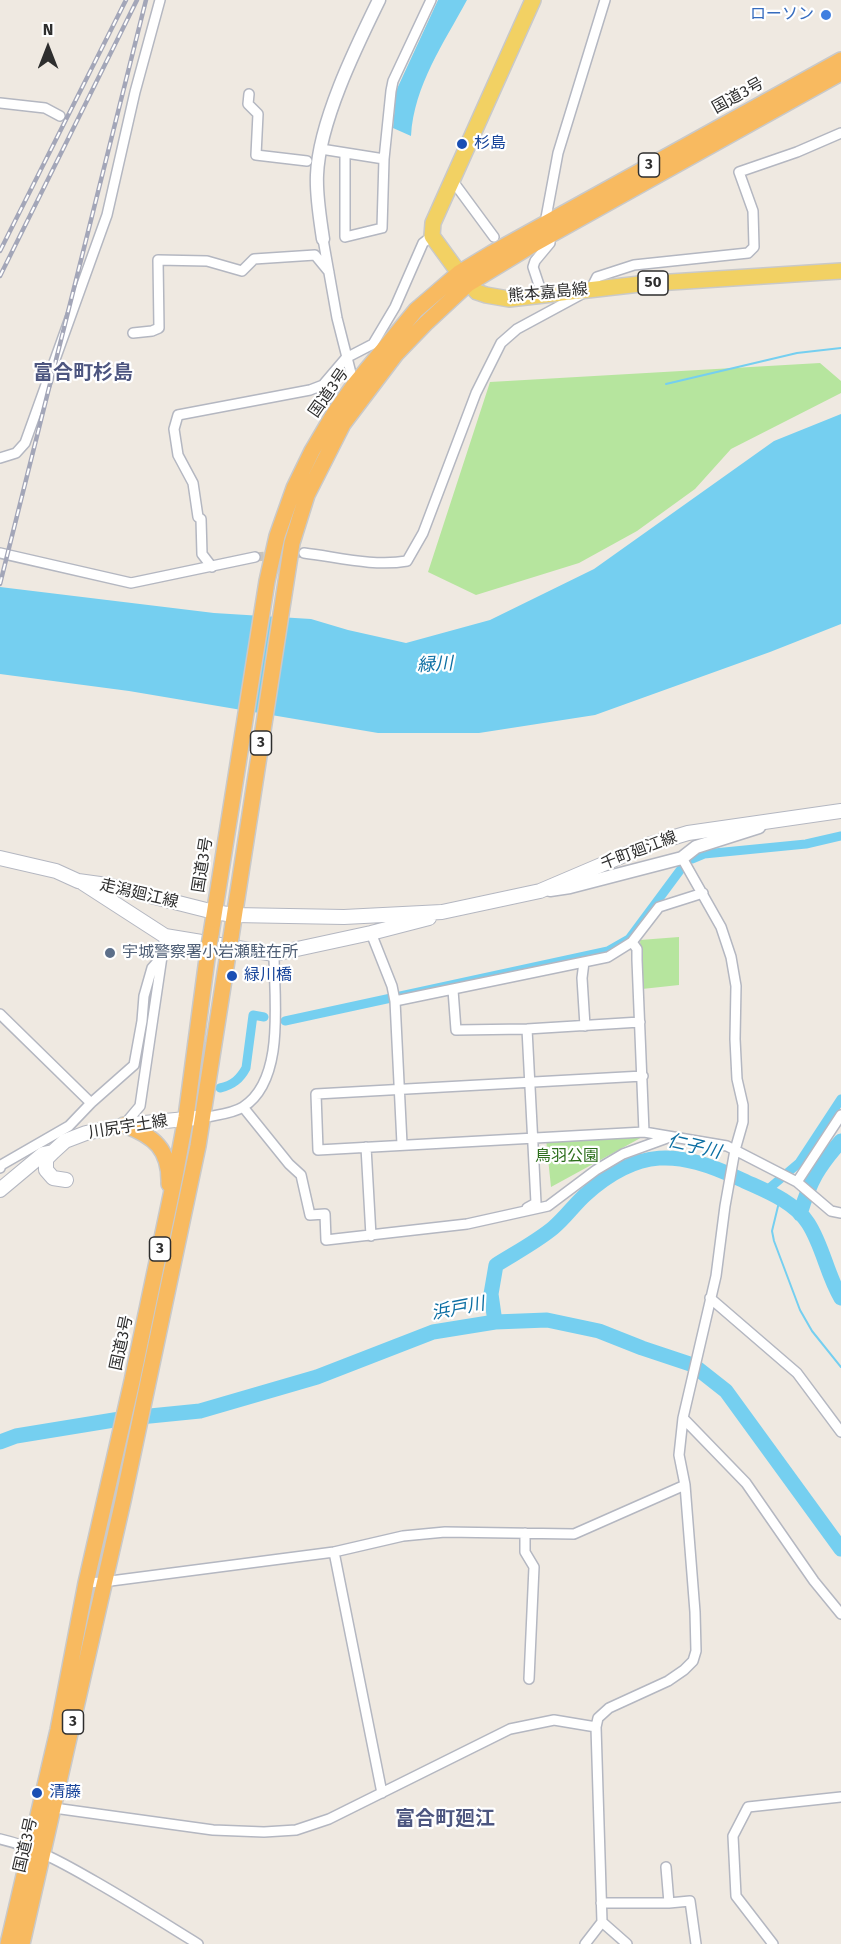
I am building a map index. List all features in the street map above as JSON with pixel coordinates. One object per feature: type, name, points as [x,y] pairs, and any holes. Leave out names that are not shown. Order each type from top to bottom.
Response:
[{"type":"highway","name":"国道3号","points":[[22,1944],[58,1730],[86,1583],[132,1380],[186,1117],[208,951],[267,582],[277,536],[294,488],[329,422],[354,385],[416,310],[548,229],[841,60]]},
{"type":"highway","name":"国道3号","points":[[548,229],[841,73]]},
{"type":"highway","name":"国道3号","points":[[8,1944],[37,1850],[54,1808],[123,1501],[198,1146],[292,543],[307,495],[343,424],[396,354],[464,279]]},
{"type":"highway","points":[[124,1125],[150,1136],[161,1149],[167,1161],[168,1208]]},
{"type":"main road","points":[[432,236],[432,223],[533,0]]},
{"type":"main road","name":"熊本嘉島線","points":[[432,236],[464,279],[477,292],[509,299],[738,276],[841,271]]},
{"type":"main road","name":"千町廻江線","points":[[235,910],[344,917],[442,912],[540,891],[656,842],[688,833],[841,811]]},
{"type":"main road","name":"走潟廻江線","points":[[0,858],[56,871],[78,881],[165,936],[274,954]]},
{"type":"main road","name":"走潟廻江線","points":[[78,881],[235,910]]},
{"type":"main road","name":"千町廻江線","points":[[274,954],[422,921],[442,912]]},
{"type":"main road","name":"川尻宇土線","points":[[0,1190],[43,1154],[53,1152],[65,1141],[86,1133],[124,1125],[186,1117],[203,1118]]},
{"type":"main road","points":[[53,1152],[46,1159],[46,1170],[53,1178],[66,1180]]},
{"type":"street","points":[[0,458],[16,453],[25,443],[107,215],[135,92],[160,0]]},
{"type":"street","points":[[354,385],[346,358],[323,240],[317,184],[321,149],[332,109],[353,56],[380,0]]},
{"type":"street","points":[[345,154],[345,237],[382,228],[384,159],[393,81],[431,0]]},
{"type":"street","points":[[547,295],[540,288],[533,267],[540,254],[550,243],[548,229],[558,153],[605,0]]},
{"type":"street","points":[[249,94],[248,104],[258,114],[256,155],[307,161]]},
{"type":"street","points":[[0,103],[45,108],[60,116]]},
{"type":"street","points":[[304,553],[360,561],[397,563],[407,561],[423,533],[476,393],[501,343],[517,329],[591,289],[597,278],[634,265],[748,253],[754,247],[753,211],[739,172],[797,152],[841,133]]},
{"type":"street","points":[[321,149],[384,159]]},
{"type":"street","points":[[452,180],[495,237]]},
{"type":"street","points":[[212,567],[202,554],[201,519],[198,517],[193,483],[178,455],[174,429],[178,415],[310,390],[323,385],[346,358],[373,344],[395,307],[423,243],[432,236]]},
{"type":"street","points":[[133,333],[159,328],[159,260],[207,261],[242,271],[254,259],[315,255],[329,272]]},
{"type":"street","points":[[0,553],[131,583],[255,556]]},
{"type":"street","points":[[540,891],[570,887],[682,858],[696,847],[781,819]]},
{"type":"street","points":[[585,1944],[602,1922],[596,1728],[598,1718],[609,1708],[668,1681],[693,1661],[696,1651],[685,1485],[679,1455],[683,1419],[716,1276],[725,1206],[742,1122],[743,1105],[737,1079],[736,986],[731,957],[721,927],[682,858]]},
{"type":"street","points":[[395,1001],[608,957],[632,942],[659,907],[703,893]]},
{"type":"street","points":[[371,933],[392,986],[395,1001],[402,1144]]},
{"type":"street","points":[[124,1125],[140,1106],[165,936]]},
{"type":"street","points":[[632,942],[637,949],[644,1132]]},
{"type":"street","points":[[203,1118],[243,1107],[268,1076],[272,1065],[275,1033],[274,954]]},
{"type":"street","points":[[0,1168],[1,1165],[69,1126],[134,1065],[144,996],[152,968],[160,959]]},
{"type":"street","points":[[584,962],[582,978],[585,1026]]},
{"type":"street","points":[[453,990],[456,1030],[527,1029],[640,1022]]},
{"type":"street","points":[[0,1014],[91,1103]]},
{"type":"street","points":[[520,1212],[536,1203],[527,1029]]},
{"type":"street","points":[[643,1076],[316,1094],[318,1150],[644,1132],[702,1140],[735,1149],[797,1182],[831,1211],[841,1213]]},
{"type":"street","points":[[243,1107],[289,1164],[301,1175],[310,1215],[325,1214],[326,1240],[467,1224],[548,1206],[596,1170],[622,1154],[670,1137]]},
{"type":"street","points":[[797,1182],[841,1115]]},
{"type":"street","points":[[366,1147],[371,1236]]},
{"type":"street","points":[[710,1298],[797,1373],[841,1432]]},
{"type":"street","points":[[683,1419],[746,1483],[814,1581],[841,1614]]},
{"type":"street","points":[[86,1583],[334,1552],[403,1536],[445,1532],[574,1534],[685,1485]]},
{"type":"street","points":[[525,1533],[525,1552],[534,1567],[529,1679]]},
{"type":"street","points":[[334,1552],[382,1793]]},
{"type":"street","points":[[54,1808],[213,1830],[264,1832],[296,1830],[328,1819],[510,1729],[554,1720],[596,1728]]},
{"type":"street","points":[[774,1944],[736,1896],[733,1836],[748,1807],[841,1797]]},
{"type":"street","points":[[0,1839],[37,1850],[157,1917],[198,1944]]},
{"type":"street","points":[[666,1867],[669,1903]]},
{"type":"street","points":[[601,1903],[690,1901],[696,1944]]},
{"type":"street","points":[[602,1922],[627,1944]]},
{"type":"green space","points":[[820,363],[841,381],[841,393],[731,449],[695,489],[637,531],[579,563],[476,595],[428,572],[490,382]]},
{"type":"green space","points":[[679,937],[679,985],[642,989],[640,940]]},
{"type":"green space","name":"鳥羽公園","points":[[646,1135],[551,1187],[546,1139]]},
{"type":"water","points":[[438,0],[467,0],[424,82],[413,117],[411,136],[393,128],[396,91]]},
{"type":"water","name":"緑川","points":[[841,414],[841,624],[595,715],[479,733],[378,733],[129,691],[0,674],[0,587],[214,613],[311,619],[406,643],[490,620],[594,569],[774,441]]},
{"type":"waterway","points":[[666,384],[797,353],[841,348]]},
{"type":"waterway","points":[[692,859],[704,854],[806,844],[841,836]]},
{"type":"waterway","points":[[285,1021],[608,951],[629,939],[681,869]]},
{"type":"waterway","points":[[220,1088],[229,1085],[244,1072],[253,1015],[264,1017]]},
{"type":"waterway","points":[[766,1191],[799,1163],[841,1099]]},
{"type":"waterway","points":[[800,1214],[807,1192],[816,1175],[841,1141]]},
{"type":"waterway","name":"仁子川","points":[[495,1322],[491,1294],[496,1265],[553,1228],[604,1179],[641,1161],[659,1158],[678,1159],[718,1169],[768,1192],[794,1208],[802,1215],[813,1232],[841,1298]]},
{"type":"waterway","points":[[780,1198],[772,1231],[774,1241],[800,1310],[812,1331],[841,1367]]},
{"type":"waterway","name":"浜戸川","points":[[0,1442],[16,1436],[120,1419],[200,1411],[317,1377],[433,1332],[495,1322],[547,1320],[599,1331],[693,1365],[726,1391],[841,1549]]},
{"type":"tunnel","points":[[255,557],[304,553]]},
{"type":"railway","points":[[0,251],[126,0]]},
{"type":"railway","points":[[0,276],[137,0]]},
{"type":"railway","points":[[0,584],[146,0]]},
{"type":"place","name":"ローソン","points":[[826,15]]},
{"type":"place","name":"杉島","points":[[462,144]]},
{"type":"place","name":"宇城警察署小岩瀬駐在所","points":[[110,953]]},
{"type":"place","name":"緑川橋","points":[[232,976]]},
{"type":"place","name":"清藤","points":[[37,1793]]},
{"type":"district","name":"富合町杉島","points":[[83,373]]},
{"type":"district","name":"富合町廻江","points":[[445,1819]]}]
